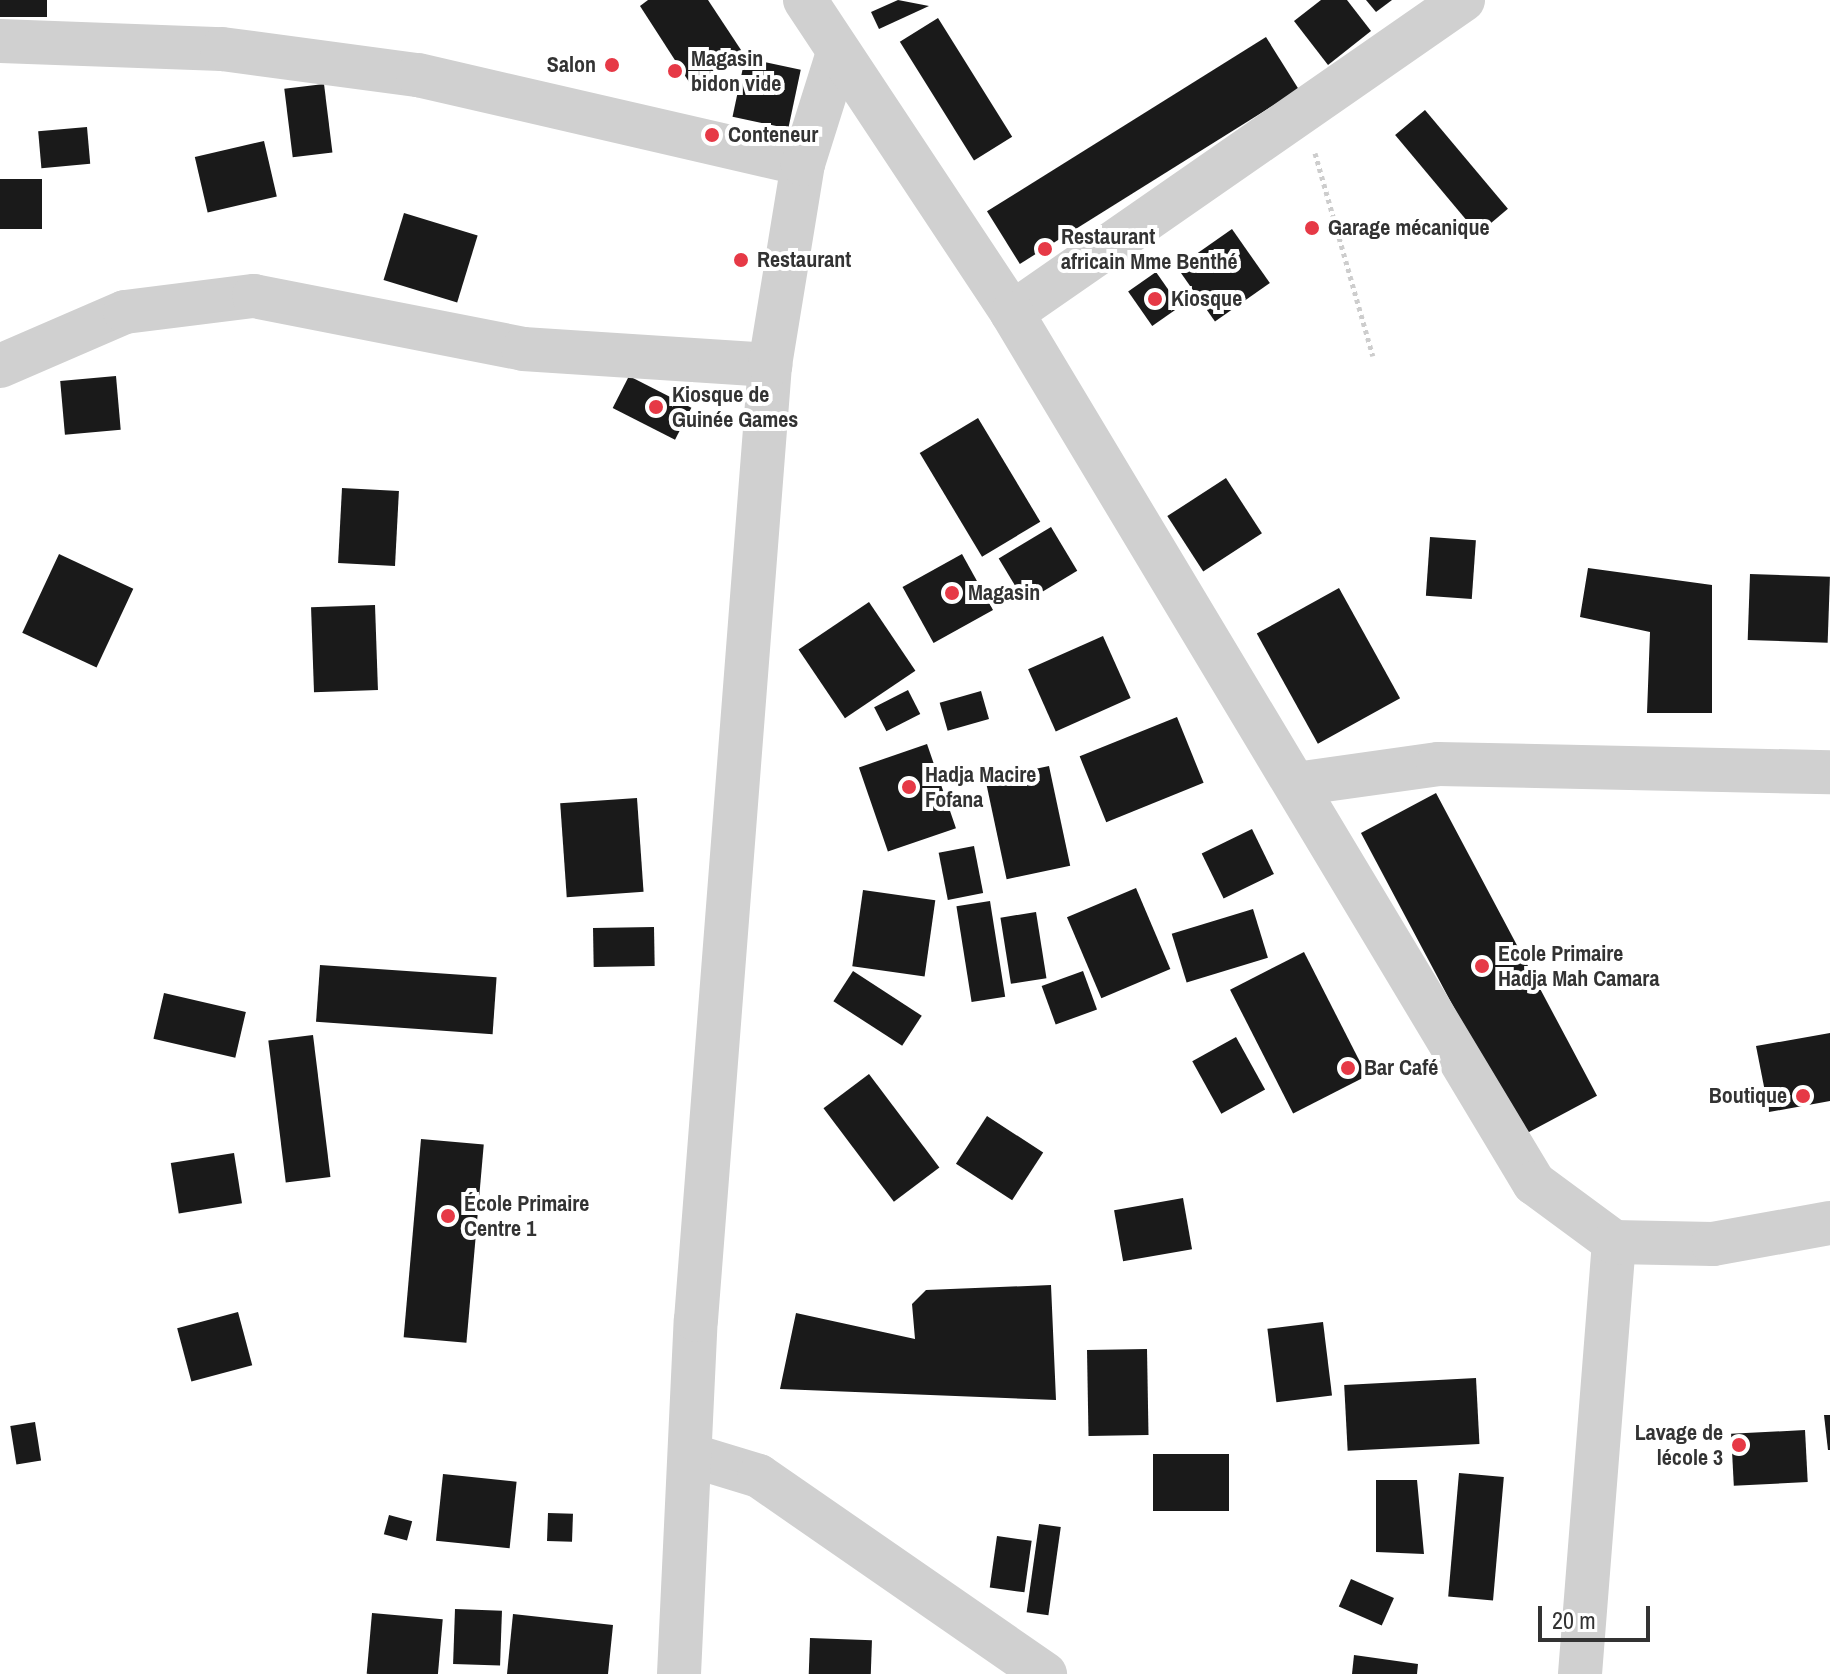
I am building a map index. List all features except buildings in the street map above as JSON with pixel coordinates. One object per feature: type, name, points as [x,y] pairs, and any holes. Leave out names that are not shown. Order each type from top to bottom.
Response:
[{"type":"street","points":[[805,0],[837,56],[1012,313],[1534,1183],[1614,1242],[1713,1244],[1830,1223]]},
{"type":"street","points":[[1012,313],[1304,117],[1463,0]]},
{"type":"street","points":[[0,41],[222,49],[418,75],[803,164]]},
{"type":"street","points":[[679,1674],[690,1455],[770,365],[803,164],[837,56]]},
{"type":"street","points":[[0,366],[125,312],[254,296],[523,349],[770,365]]},
{"type":"street","points":[[1296,784],[1438,764],[1830,772]]},
{"type":"street","points":[[1580,1674],[1614,1242]]},
{"type":"street","points":[[690,1455],[759,1476],[1045,1674]]},
{"type":"path","points":[[1304,117],[1373,356]]},
{"type":"place","name":"Salon","points":[[612,65]]},
{"type":"place","name":"Magasin bidon vide","points":[[675,71]]},
{"type":"place","name":"Conteneur","points":[[712,135]]},
{"type":"place","name":"Garage mécanique","points":[[1312,228]]},
{"type":"place","name":"Restaurant africain Mme Benthé","points":[[1045,249]]},
{"type":"place","name":"Restaurant","points":[[741,260]]},
{"type":"place","name":"Kiosque","points":[[1155,299]]},
{"type":"place","name":"Kiosque de Guinée Games","points":[[656,407]]},
{"type":"place","name":"Magasin","points":[[952,593]]},
{"type":"place","name":"Hadja Macire Fofana","points":[[909,787]]},
{"type":"place","name":"Ecole Primaire Hadja Mah Camara","points":[[1482,966]]},
{"type":"place","name":"Bar Café","points":[[1348,1068]]},
{"type":"place","name":"Boutique","points":[[1803,1096]]},
{"type":"place","name":"École Primaire Centre 1","points":[[448,1216]]},
{"type":"place","name":"Lavage de lécole 3","points":[[1739,1445]]}]
